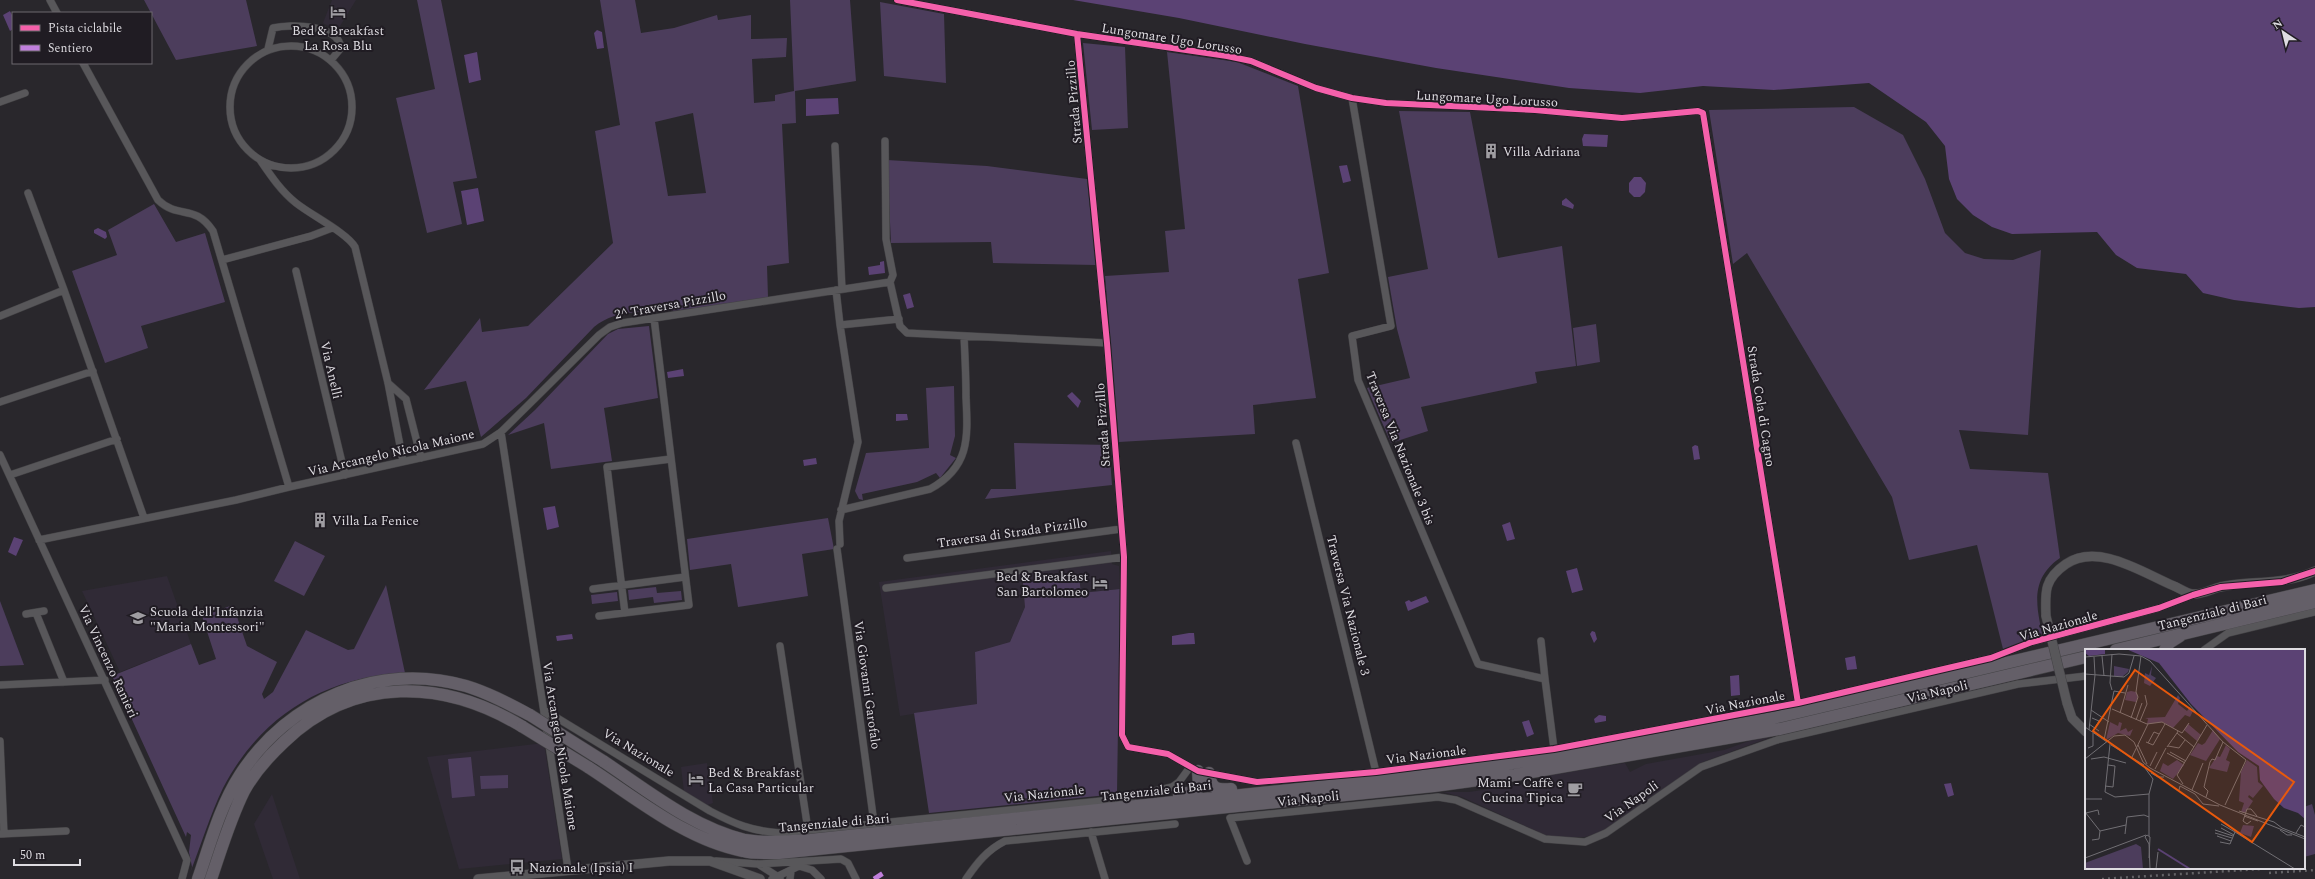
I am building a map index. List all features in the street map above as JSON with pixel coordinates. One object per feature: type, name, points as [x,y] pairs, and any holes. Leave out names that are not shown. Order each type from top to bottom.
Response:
[{"type":"highway","name":"Tangenziale di Bari","points":[[198,879],[223,808],[240,775],[257,753],[281,728],[308,707],[348,689],[389,680],[412,678],[447,682],[488,694],[530,715],[681,813],[717,830],[746,840],[779,842],[1442,774],[1705,732],[1781,716],[2315,590]]},
{"type":"highway","name":"Tangenziale di Bari","points":[[2120,649],[2315,602]]},
{"type":"highway","points":[[2166,649],[2169,643],[2183,634]]},
{"type":"highway","points":[[2136,645],[2150,649]]},
{"type":"highway","name":"Tangenziale di Bari","points":[[211,879],[244,791],[257,771],[276,750],[311,719],[351,700],[394,691],[440,693],[479,703],[523,727],[675,823],[711,841],[743,852],[779,854],[1418,788],[1515,775],[1780,729],[2085,657]]},
{"type":"highway","points":[[1199,770],[1210,784],[1218,790],[1236,789],[1252,794]]},
{"type":"highway","points":[[1117,808],[1148,798],[1195,791],[1199,787],[1199,770]]},
{"type":"street","points":[[50,0],[56,12]]},
{"type":"street","name":"Lungomare Ugo Lorusso","points":[[897,0],[1077,34],[1227,56],[1251,61],[1316,88],[1352,98],[1393,103],[1527,109],[1622,118],[1698,111],[1703,113]]},
{"type":"street","points":[[268,49],[273,28],[285,25],[303,26],[330,33],[340,42],[341,48],[331,60]]},
{"type":"street","name":"Strada Pizzillo","points":[[1077,34],[1107,343],[1124,557],[1122,735],[1124,742],[1128,747],[1168,754],[1199,770]]},
{"type":"street","points":[[285,46],[301,46],[317,51],[331,60],[342,72],[349,87],[352,103],[351,120],[345,135],[331,152],[323,159],[308,166],[286,168],[275,166],[260,160],[246,149],[236,136],[230,119],[229,102],[233,85],[241,70],[253,58],[268,49],[285,46]]},
{"type":"street","points":[[85,64],[158,200],[173,210],[194,213],[207,222],[213,231],[289,487]]},
{"type":"street","points":[[0,102],[25,93]]},
{"type":"street","name":"Traversa Via Nazionale 3 bis","points":[[1352,98],[1391,326],[1352,336],[1358,380],[1478,664],[1545,679]]},
{"type":"street","name":"Strada Cola di Cagno","points":[[1703,113],[1798,703]]},
{"type":"street","points":[[885,141],[886,238],[892,275],[890,282],[900,326],[907,333],[1107,343]]},
{"type":"street","points":[[835,146],[840,325],[899,319]]},
{"type":"street","points":[[260,160],[278,187],[295,202],[332,228],[350,238],[355,247],[388,383],[403,461]]},
{"type":"street","points":[[28,193],[93,370],[144,518]]},
{"type":"street","points":[[222,260],[312,236],[332,228]]},
{"type":"street","name":"Via Anelli","points":[[296,271],[345,475]]},
{"type":"street","name":"2^ Traversa Pizzillo","points":[[501,432],[599,335],[610,327],[622,323],[890,282]]},
{"type":"street","points":[[0,316],[64,290]]},
{"type":"street","points":[[599,616],[689,605],[654,318]]},
{"type":"street","name":"Via Giovanni Garofalo","points":[[840,325],[858,442],[841,510],[838,547],[874,823]]},
{"type":"street","points":[[841,510],[917,494],[930,489],[942,483],[959,463],[964,452],[968,427],[964,336]]},
{"type":"street","points":[[0,402],[93,370]]},
{"type":"street","points":[[388,383],[406,398],[421,458]]},
{"type":"street","name":"Via Arcangelo Nicola Maione","points":[[39,540],[236,500],[483,444],[501,432],[568,869]]},
{"type":"street","points":[[10,475],[117,439]]},
{"type":"street","name":"Traversa Via Nazionale 3","points":[[1296,443],[1376,772]]},
{"type":"street","name":"Via Vincenzo Ranieri","points":[[0,455],[187,860],[182,879]]},
{"type":"street","points":[[625,613],[607,467],[671,459]]},
{"type":"street","name":"Traversa di Strada Pizzillo","points":[[907,558],[1121,529]]},
{"type":"street","name":"Via Nazionale","points":[[2085,731],[2072,718],[2046,616],[2045,597],[2047,584],[2054,572],[2068,562],[2086,556],[2112,559],[2193,595]]},
{"type":"street","points":[[886,588],[1124,557]]},
{"type":"street","name":"Via Nazionale","points":[[544,710],[736,824],[757,831],[780,832],[808,830],[1122,799],[1172,787],[1199,770],[1257,782],[1376,772],[1554,749],[1798,703],[1991,658],[2032,642],[2159,608],[2193,595],[2221,587],[2282,582],[2315,571]]},
{"type":"street","points":[[593,588],[685,577]]},
{"type":"street","points":[[26,614],[44,610]]},
{"type":"street","points":[[2206,649],[2228,634],[2315,612]]},
{"type":"street","points":[[36,613],[64,682]]},
{"type":"street","points":[[1541,641],[1554,749]]},
{"type":"street","points":[[780,646],[808,830]]},
{"type":"street","name":"Via Napoli","points":[[1247,861],[1230,818],[1438,797],[1456,800],[1545,839],[1585,842],[1606,833],[1701,767],[1742,751],[1777,740],[2018,684],[2085,676]]},
{"type":"street","points":[[0,685],[105,680]]},
{"type":"street","points":[[0,741],[2,834],[66,831]]},
{"type":"street","points":[[966,879],[976,864],[992,848],[1005,841],[1175,824]]},
{"type":"street","points":[[1091,832],[1105,879]]},
{"type":"street","points":[[478,879],[568,869],[669,861],[710,861],[758,864],[841,859],[848,863],[856,879]]},
{"type":"street","points":[[710,861],[756,877]]},
{"type":"street","points":[[756,877],[753,869],[758,864]]},
{"type":"street","points":[[758,864],[777,878],[799,866],[805,866],[821,879]]},
{"type":"street","points":[[790,879],[791,871]]},
{"type":"shaded area","points":[[144,0],[246,0],[257,46],[176,60],[152,15],[152,12],[150,12]]},
{"type":"shaded area","name":"Bed & Breakfast La Rosa Blu","points":[[332,0],[356,0],[337,31],[323,23]]},
{"type":"shaded area","points":[[417,0],[441,0],[477,178],[453,182],[462,224],[427,233],[396,98],[435,89]]},
{"type":"shaded area","points":[[600,0],[635,0],[641,33],[674,28],[717,15],[718,20],[751,15],[751,39],[787,38],[786,57],[752,59],[754,103],[775,101],[775,95],[794,91],[790,0],[850,0],[856,81],[795,91],[796,123],[782,124],[789,263],[767,266],[768,297],[691,309],[635,312],[613,316],[594,327],[526,398],[481,437],[466,381],[424,390],[480,318],[482,332],[528,326],[613,243],[595,131],[620,125]],"holes":[[[693,113],[706,193],[668,196],[655,122]]]},
{"type":"shaded area","points":[[1073,0],[2315,0],[2315,307],[2299,308],[2234,300],[2203,293],[2186,274],[2137,268],[2116,255],[2097,232],[2012,234],[1992,227],[1973,215],[1957,199],[1949,179],[1945,146],[1926,122],[1869,83],[1774,90],[1703,86],[1640,93],[1569,88],[1436,68],[1305,44],[1179,18]]},
{"type":"shaded area","points":[[880,2],[944,14],[946,83],[884,76]]},
{"type":"shaded area","points":[[10,11],[12,15],[12,30],[10,31],[3,15]]},
{"type":"shaded area","points":[[597,30],[602,32],[604,48],[597,49],[594,33]]},
{"type":"shaded area","points":[[1083,43],[1125,47],[1128,128],[1092,130]]},
{"type":"shaded area","points":[[477,52],[481,80],[469,83],[464,55]]},
{"type":"shaded area","points":[[1167,52],[1237,62],[1298,86],[1329,273],[1298,279],[1316,398],[1253,405],[1255,434],[1119,442],[1105,276],[1169,272],[1165,231],[1185,229]]},
{"type":"shaded area","points":[[838,98],[839,114],[806,116],[806,99]]},
{"type":"shaded area","points":[[1854,107],[1903,135],[1925,179],[1945,233],[1965,253],[1984,259],[2013,260],[2041,250],[2028,435],[1959,430],[1970,469],[2048,473],[2060,558],[2043,576],[2037,596],[2039,618],[2044,642],[2004,653],[1977,545],[1909,560],[1892,497],[1747,253],[1733,264],[1709,110]]},
{"type":"shaded area","points":[[1399,111],[1470,112],[1498,258],[1562,246],[1576,366],[1535,372],[1537,383],[1421,407],[1428,431],[1391,443],[1367,388],[1410,378],[1397,329],[1388,277],[1428,269]]},
{"type":"shaded area","points":[[1584,134],[1608,135],[1607,147],[1583,146],[1582,139]]},
{"type":"shaded area","points":[[887,160],[987,166],[1087,179],[1096,265],[993,263],[991,242],[891,243]]},
{"type":"shaded area","points":[[1347,165],[1351,181],[1343,183],[1339,166]]},
{"type":"shaded area","points":[[1634,177],[1641,177],[1646,183],[1645,192],[1640,197],[1634,197],[1629,192],[1629,183]]},
{"type":"shaded area","points":[[478,188],[484,221],[467,225],[461,191]]},
{"type":"shaded area","points":[[1566,198],[1574,205],[1573,209],[1562,205],[1562,201]]},
{"type":"shaded area","points":[[154,204],[176,242],[205,233],[225,302],[141,326],[148,348],[105,363],[72,271],[117,255],[108,230]]},
{"type":"shaded area","points":[[98,228],[106,232],[107,237],[105,239],[94,233],[94,230]]},
{"type":"shaded area","points":[[884,261],[885,273],[869,275],[868,267],[880,265],[880,262]]},
{"type":"shaded area","points":[[910,293],[914,307],[907,309],[903,295]]},
{"type":"shaded area","points":[[1596,324],[1600,362],[1577,366],[1573,328]]},
{"type":"shaded area","points":[[649,326],[658,398],[604,408],[612,461],[551,469],[544,423],[508,435],[535,410],[608,334],[618,329]]},
{"type":"shaded area","points":[[683,369],[684,376],[668,378],[667,372]]},
{"type":"shaded area","points":[[954,386],[955,436],[950,455],[956,458],[940,478],[936,473],[917,482],[862,494],[863,500],[859,499],[855,491],[866,453],[929,448],[926,388]]},
{"type":"shaded area","points":[[1072,392],[1081,401],[1078,408],[1067,396]]},
{"type":"shaded area","points":[[896,414],[907,414],[908,420],[896,421]]},
{"type":"shaded area","points":[[1014,443],[1109,445],[1112,485],[985,499],[991,489],[1016,489]]},
{"type":"shaded area","points":[[1695,445],[1698,446],[1700,459],[1694,460],[1692,447]]},
{"type":"shaded area","points":[[816,458],[817,464],[804,466],[803,460]]},
{"type":"shaded area","points":[[555,506],[559,527],[547,530],[543,508]]},
{"type":"shaded area","points":[[828,518],[834,549],[802,554],[808,596],[738,607],[731,564],[690,570],[687,539]]},
{"type":"shaded area","points":[[1510,522],[1515,539],[1507,541],[1502,525]]},
{"type":"shaded area","points":[[14,537],[23,540],[16,556],[8,552]]},
{"type":"shaded area","points":[[295,541],[325,556],[304,596],[274,581]]},
{"type":"shaded area","points":[[1111,551],[1112,564],[1119,566],[1120,589],[1081,593],[1079,577],[1025,607],[1010,642],[975,652],[977,704],[900,716],[879,582]]},
{"type":"shaded area","points":[[1577,568],[1583,590],[1572,593],[1566,571]]},
{"type":"shaded area","name":"Scuola dell'Infanzia \"Maria Montessori\"","points":[[167,576],[191,644],[120,672],[82,591]]},
{"type":"shaded area","points":[[1079,576],[1081,593],[1120,589],[1117,794],[929,813],[914,713],[977,704],[975,652],[1010,642],[1025,607],[1023,583]]},
{"type":"shaded area","points":[[386,585],[405,673],[376,676],[348,682],[322,692],[298,705],[276,721],[256,740],[238,762],[223,788],[190,873],[192,867],[189,852],[191,835],[187,832],[186,837],[112,676],[191,644],[199,665],[216,659],[202,616],[233,605],[247,646],[277,662],[262,694],[264,699],[273,692],[306,630],[348,650],[354,649]]},
{"type":"shaded area","points":[[656,587],[657,593],[681,591],[682,600],[654,603],[653,597],[629,600],[628,590]]},
{"type":"shaded area","points":[[617,592],[618,601],[592,604],[591,595]]},
{"type":"shaded area","points":[[1426,596],[1429,602],[1408,611],[1405,602],[1409,600],[1411,602]]},
{"type":"shaded area","points":[[0,601],[24,665],[0,666]]},
{"type":"shaded area","points":[[1592,631],[1595,632],[1597,639],[1594,643],[1590,634]]},
{"type":"shaded area","points":[[1194,633],[1195,644],[1172,645],[1172,636]]},
{"type":"shaded area","points":[[572,634],[573,639],[557,641],[556,636]]},
{"type":"shaded area","points":[[1855,656],[1857,669],[1847,670],[1845,658]]},
{"type":"shaded area","points":[[1739,675],[1740,695],[1731,696],[1730,676]]},
{"type":"shaded area","points":[[1599,715],[1606,716],[1606,721],[1595,723],[1594,719]]},
{"type":"shaded area","points":[[1529,720],[1534,734],[1527,737],[1522,722]]},
{"type":"shaded area","points":[[1774,736],[1703,762],[1601,832],[1585,837],[1552,837],[1545,835],[1462,797],[1443,792],[1469,792],[1523,784],[1539,785],[1543,776],[1625,763],[1630,772],[1646,764],[1724,750],[1749,741]]},
{"type":"shaded area","points":[[544,743],[562,859],[459,869],[427,757]]},
{"type":"shaded area","points":[[471,757],[475,796],[452,798],[448,759]]},
{"type":"shaded area","name":"Bed & Breakfast La Casa Particular","points":[[707,763],[713,803],[707,805],[684,792],[681,767]]},
{"type":"shaded area","points":[[508,775],[508,788],[481,789],[480,776]]},
{"type":"shaded area","points":[[1951,783],[1954,795],[1948,797],[1944,784]]},
{"type":"shaded area","points":[[272,794],[300,879],[273,879],[254,824]]},
{"type":"shaded area","points":[[2312,804],[2315,815],[2315,854],[2305,857],[2305,807]]},
{"type":"railway","points":[[2102,879],[2260,869]]},
{"type":"railway","points":[[2269,873],[2315,870]]},
{"type":"marked path","points":[[874,879],[885,872]]},
{"type":"cycle path","points":[[897,0],[1077,34],[1227,56],[1251,61],[1316,88],[1352,98],[1386,103],[1535,110],[1622,118],[1698,111],[1703,113],[1798,703]]},
{"type":"cycle path","points":[[1077,34],[1107,343],[1124,557],[1122,735],[1128,747],[1168,754],[1198,771],[1257,782],[1376,772],[1554,749],[1798,703],[1991,658],[2032,642],[2159,608],[2193,595],[2221,587],[2282,582],[2315,571]]},
{"type":"place","name":"Bed & Breakfast La Rosa Blu","points":[[338,12]]},
{"type":"place","name":"Villa Adriana","points":[[1491,151]]},
{"type":"place","name":"Villa La Fenice","points":[[320,520]]},
{"type":"place","name":"Bed & Breakfast San Bartolomeo","points":[[1100,583]]},
{"type":"place","name":"Scuola dell'Infanzia \"Maria Montessori\"","points":[[138,618]]},
{"type":"place","name":"Bed & Breakfast La Casa Particular","points":[[696,779]]},
{"type":"place","name":"Mami - Caffè e Cucina Tipica","points":[[1575,789]]},
{"type":"place","name":"Nazionale (Ipsia) I","points":[[517,867]]}]
